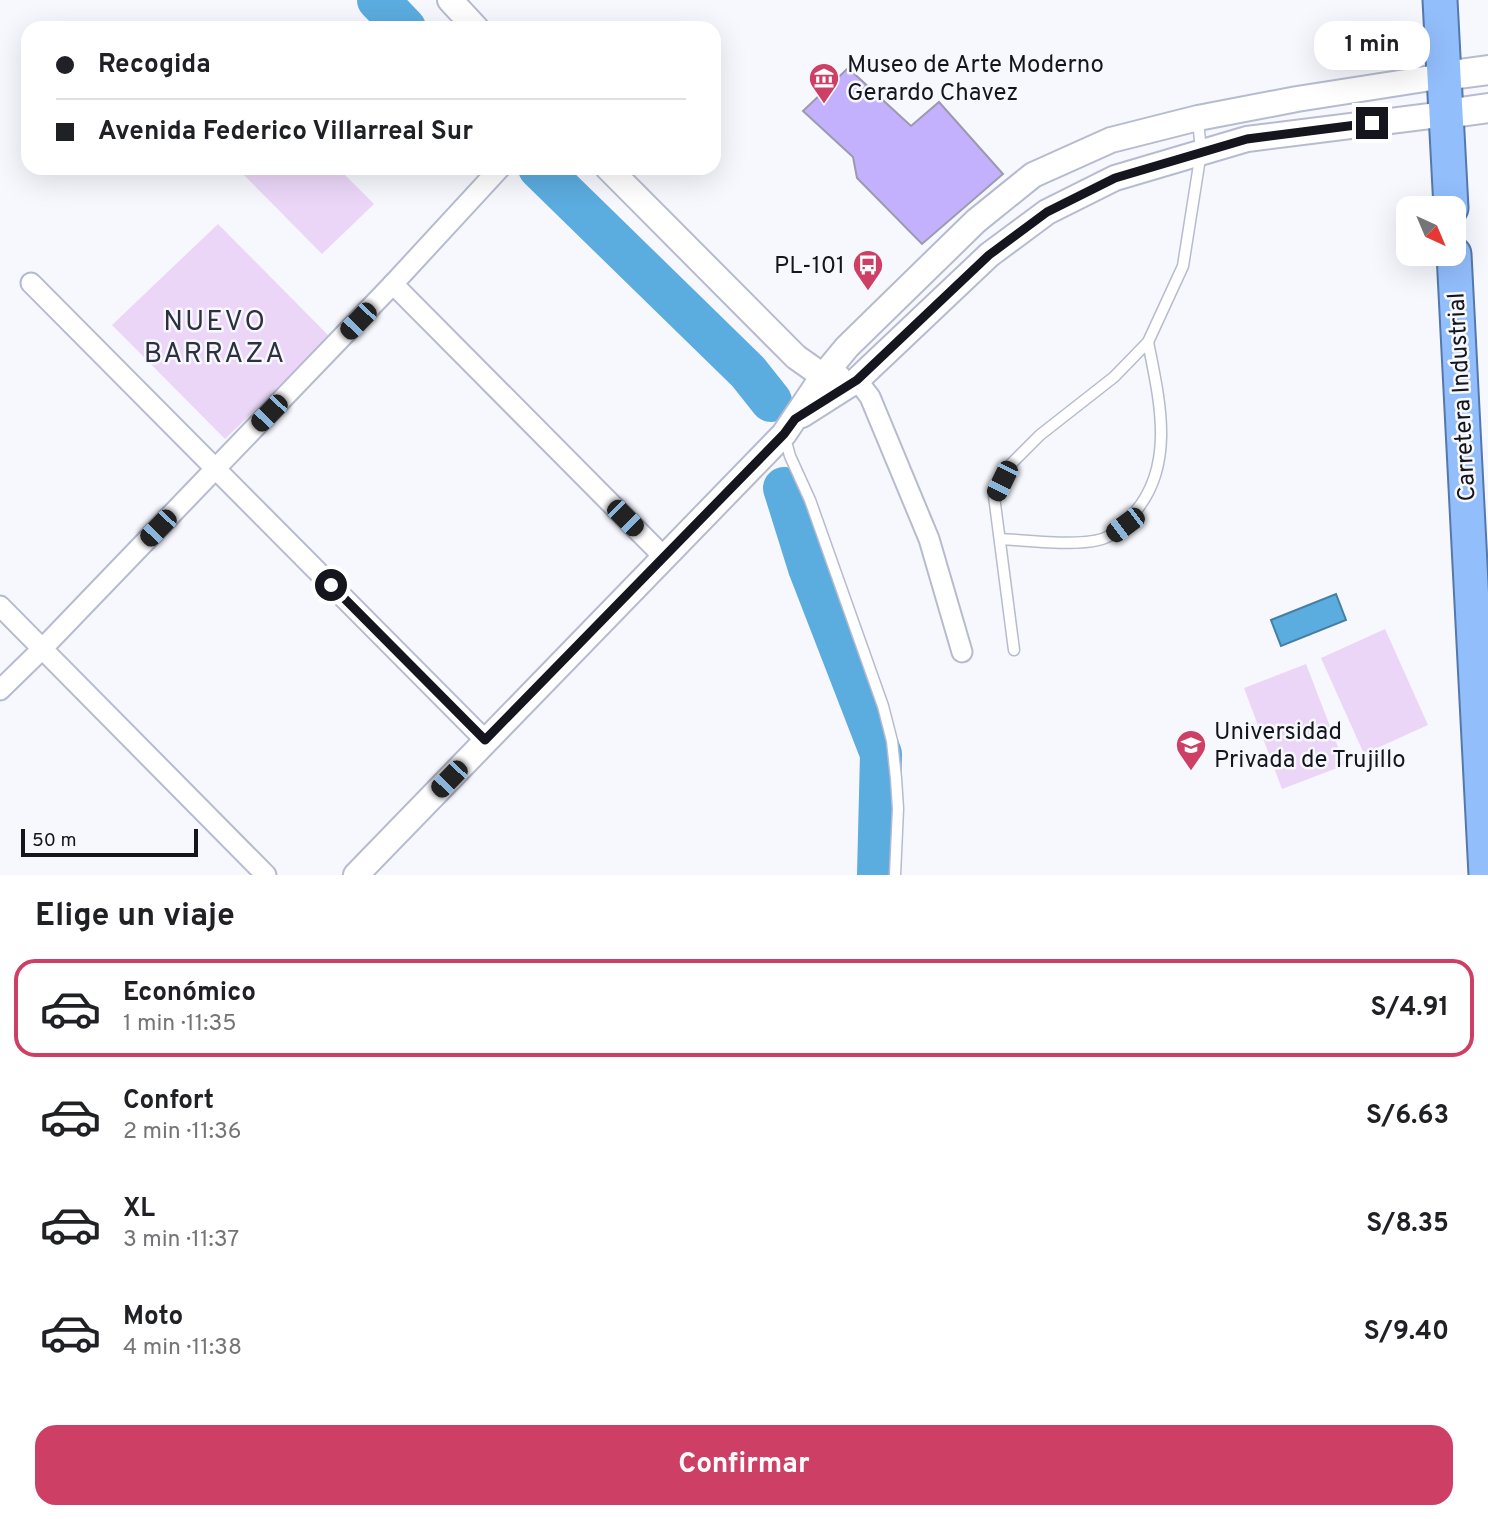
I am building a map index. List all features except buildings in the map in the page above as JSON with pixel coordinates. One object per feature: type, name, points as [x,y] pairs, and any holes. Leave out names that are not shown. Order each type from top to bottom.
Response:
[{"type":"highway","points":[[1440,0],[1450,196]]},
{"type":"highway","name":"Carretera Industrial","points":[[1455,266],[1474,554],[1486,875]]},
{"type":"main road","points":[[1444,76],[1488,70]]},
{"type":"main road","points":[[1446,114],[1488,108]]},
{"type":"street","points":[[450,0],[470,21]]},
{"type":"street","points":[[790,427],[823,376],[847,347],[976,221],[1033,175],[1111,140],[1198,118],[1444,76]]},
{"type":"street","points":[[356,875],[790,427],[857,380],[989,255],[1047,212],[1115,178],[1247,139],[1446,114]]},
{"type":"street","points":[[0,690],[393,284],[494,175]]},
{"type":"street","points":[[615,175],[796,357],[823,376],[857,380],[870,397],[929,539],[962,652]]},
{"type":"street","points":[[31,283],[485,740]]},
{"type":"street","points":[[393,284],[664,557]]},
{"type":"street","points":[[0,606],[266,875]]},
{"type":"lane","points":[[1014,650],[994,496],[1009,466],[1041,435],[1114,377],[1148,342],[1183,266],[1201,152],[1198,118]]},
{"type":"lane","points":[[1000,539],[1089,542],[1108,537],[1125,525],[1146,500],[1160,458],[1161,422],[1148,342]]},
{"type":"lane","points":[[790,427],[883,706],[892,741],[898,809],[895,875]]},
{"type":"shaded area","points":[[244,175],[345,175],[374,204],[322,254]]},
{"type":"shaded area","points":[[218,224],[330,337],[225,439],[112,325]]},
{"type":"shaded area","points":[[1385,629],[1428,725],[1364,754],[1321,658]]},
{"type":"shaded area","points":[[1306,664],[1345,765],[1282,789],[1244,688]]},
{"type":"water","points":[[1336,594],[1346,620],[1281,646],[1271,620]]},
{"type":"waterway","points":[[378,0],[398,21]]},
{"type":"waterway","points":[[546,175],[748,372],[771,401]]},
{"type":"waterway","points":[[784,488],[809,568],[881,754],[878,875]]},
{"type":"place","name":"Museo de Arte Moderno Gerardo Chavez","points":[[824,105]]},
{"type":"place","name":"PL-101","points":[[868,292]]},
{"type":"place","name":"Universidad Privada de Trujillo","points":[[1191,772]]},
{"type":"district","name":"NUEVO BARRAZA","points":[[215,336]]},
{"type":"route","points":[[331,585],[485,740],[784,434],[795,419],[857,380],[989,255],[1047,212],[1115,178],[1247,139],[1372,123]]}]
